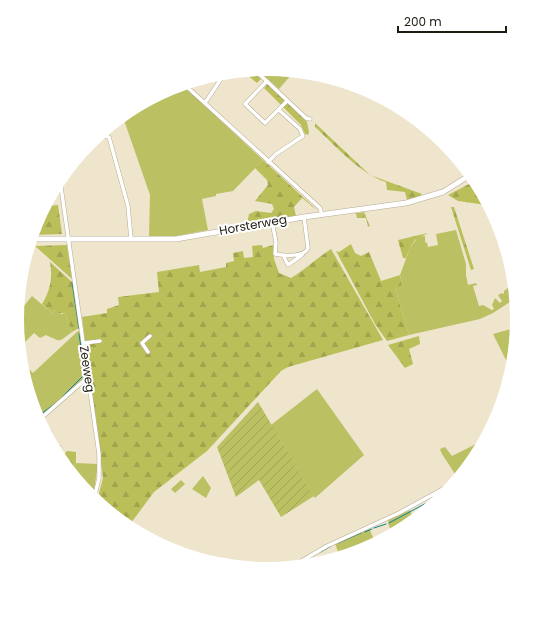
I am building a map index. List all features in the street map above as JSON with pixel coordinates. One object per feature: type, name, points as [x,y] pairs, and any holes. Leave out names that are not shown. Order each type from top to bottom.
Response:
[{"type":"main road","name":"Horsterweg","points":[[38,239],[176,239],[304,217],[389,206],[428,198],[450,188],[465,178]]},
{"type":"street","points":[[262,76],[306,118],[310,119]]},
{"type":"street","points":[[205,103],[220,81]]},
{"type":"street","points":[[267,81],[245,104],[265,123],[287,101]]},
{"type":"street","points":[[189,89],[320,208],[322,215]]},
{"type":"street","points":[[268,162],[278,152],[302,136],[300,129],[279,110]]},
{"type":"street","points":[[107,137],[109,137],[128,206],[131,240]]},
{"type":"street","name":"Zeeweg","points":[[62,190],[100,464],[95,491]]},
{"type":"street","points":[[283,255],[288,265],[306,253],[308,248],[304,217]]},
{"type":"street","points":[[272,222],[276,242],[275,254],[302,255]]},
{"type":"street","points":[[148,352],[142,344],[150,336]]},
{"type":"street","points":[[84,343],[100,341]]},
{"type":"street","points":[[44,416],[88,377]]},
{"type":"street","points":[[304,559],[327,546],[399,513],[439,491]]},
{"type":"green space","points":[[265,76],[289,78],[279,89]]},
{"type":"green space","points":[[250,77],[259,77],[261,79],[257,83]]},
{"type":"green space","points":[[268,84],[307,122],[309,132],[308,135],[305,134],[301,125],[264,88]]},
{"type":"green space","points":[[188,90],[263,160],[233,191],[216,194],[216,196],[202,199],[208,230],[177,236],[149,236],[150,195],[125,122],[146,109]]},
{"type":"green space","points":[[315,123],[369,174],[339,150],[315,127]]},
{"type":"green space","points":[[263,160],[319,212],[302,198],[294,207],[296,216],[247,223],[249,214],[256,211],[271,213],[274,209],[272,204],[255,201],[268,185],[267,180],[255,168]]},
{"type":"green space","points":[[372,176],[422,194],[419,197],[407,200],[405,192],[387,190],[386,182]]},
{"type":"green space","points":[[469,184],[481,204],[458,201],[448,195]]},
{"type":"green space","points":[[58,205],[62,234],[39,235],[42,227],[53,206]]},
{"type":"green space","points":[[451,207],[454,207],[474,269],[471,270]]},
{"type":"green space","points":[[364,212],[370,226],[368,227],[366,218],[357,218],[356,214],[353,214]]},
{"type":"green space","points":[[456,230],[466,264],[468,285],[476,283],[477,285],[473,286],[479,306],[483,305],[492,310],[494,309],[492,305],[495,298],[500,303],[502,301],[498,295],[502,293],[504,294],[504,291],[508,288],[509,303],[480,319],[409,335],[395,288],[402,284],[400,275],[410,248],[418,237],[425,236],[425,242],[427,243],[428,247],[438,245],[436,234]]},
{"type":"green space","points":[[428,233],[415,240],[406,258],[403,258],[398,240]]},
{"type":"green space","points":[[351,244],[355,253],[361,256],[369,252],[381,281],[400,275],[402,285],[395,288],[409,335],[387,341],[375,324],[336,251],[339,252]]},
{"type":"green space","points":[[67,245],[72,279],[35,246]]},
{"type":"green space","points":[[262,245],[263,248],[273,245],[274,259],[279,273],[291,278],[331,249],[383,340],[288,367],[281,371],[207,451],[154,492],[132,522],[99,494],[103,478],[82,317],[107,313],[107,309],[119,305],[118,297],[159,292],[157,272],[199,265],[200,272],[226,267],[226,263],[234,261],[233,253],[243,251],[244,258],[253,257],[252,246]]},
{"type":"green space","points":[[50,262],[72,282],[79,328],[72,332],[65,313],[57,313],[55,310],[52,313],[42,304],[50,284]]},
{"type":"green space","points":[[32,296],[52,313],[55,310],[61,314],[65,313],[72,332],[61,340],[57,340],[46,335],[40,338],[34,333],[25,342],[25,305]]},
{"type":"green space","points":[[509,330],[506,360],[493,334]]},
{"type":"green space","points":[[78,331],[80,332],[86,372],[84,378],[43,414],[32,382],[30,370],[33,373]]},
{"type":"green space","points":[[419,336],[420,344],[409,349],[413,364],[405,368],[388,345]]},
{"type":"green space","points":[[317,389],[364,455],[315,498],[271,425]]},
{"type":"green space","points":[[258,402],[314,496],[281,517],[259,480],[236,497],[217,447]]},
{"type":"green space","points":[[475,444],[455,474],[440,449],[445,447],[452,456]]},
{"type":"green space","points":[[67,451],[76,452],[76,463],[73,466],[65,455]]},
{"type":"green space","points":[[76,463],[98,464],[94,490],[84,480],[73,466]]},
{"type":"green space","points":[[203,476],[211,488],[206,498],[192,489]]},
{"type":"green space","points":[[181,480],[185,484],[175,493],[171,489]]},
{"type":"green space","points":[[410,510],[412,514],[390,529],[388,522],[389,520]]},
{"type":"green space","points":[[369,528],[373,537],[338,552],[335,543]]},
{"type":"waterway","points":[[72,282],[79,329]]},
{"type":"waterway","points":[[42,413],[57,402],[85,374],[79,334]]},
{"type":"waterway","points":[[389,523],[425,504]]},
{"type":"waterway","points":[[374,528],[386,524]]},
{"type":"waterway","points":[[365,532],[372,529]]},
{"type":"waterway","points":[[338,543],[361,533]]},
{"type":"waterway","points":[[321,552],[331,546]]}]
